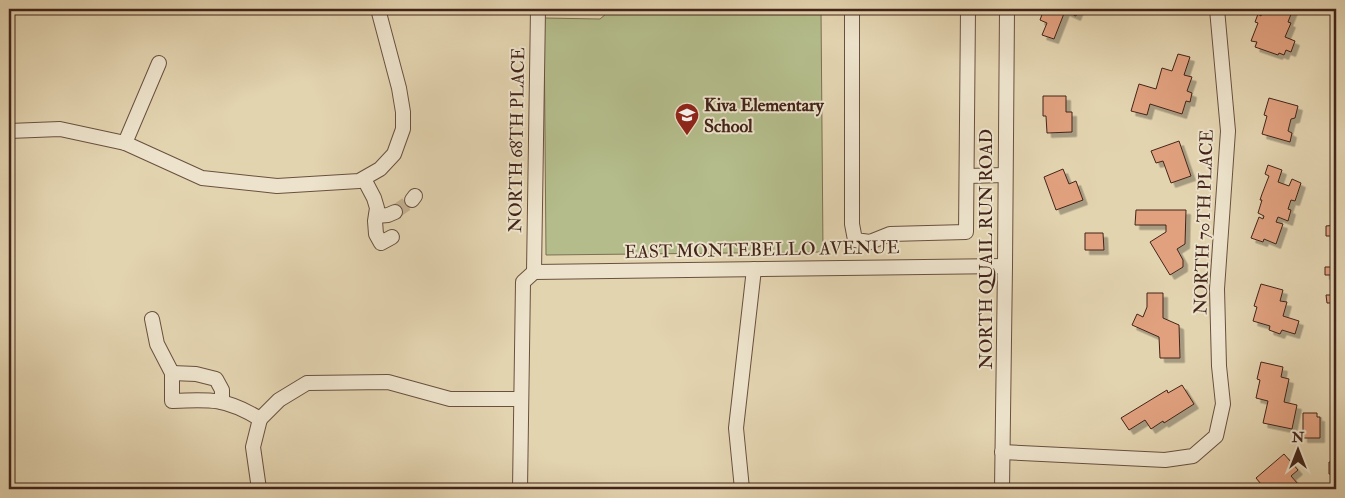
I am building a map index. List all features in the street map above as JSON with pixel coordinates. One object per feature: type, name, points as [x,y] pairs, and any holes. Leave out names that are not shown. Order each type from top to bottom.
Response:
[{"type":"street","points":[[9,131],[60,130],[126,144],[202,178],[277,186],[359,182],[380,168],[394,154],[403,129],[403,112],[399,88],[378,9]]},
{"type":"street","name":"NORTH 68TH PLACE","points":[[534,272],[538,9]]},
{"type":"street","points":[[852,9],[852,224],[854,240],[870,242],[890,234],[966,232],[968,9]]},
{"type":"street","name":"NORTH QUAIL RUN ROAD","points":[[1002,489],[1006,266],[1007,9]]},
{"type":"street","name":"NORTH 70TH PLACE","points":[[1002,452],[1165,460],[1193,456],[1216,436],[1223,404],[1219,366],[1218,290],[1228,131],[1217,9]]},
{"type":"street","points":[[126,144],[159,63]]},
{"type":"street","points":[[968,176],[1005,175]]},
{"type":"street","points":[[364,179],[377,208],[376,234],[381,243],[392,236]]},
{"type":"street","points":[[376,216],[395,212]]},
{"type":"street","name":"EAST MONTEBELLO AVENUE","points":[[534,272],[1006,266]]},
{"type":"street","points":[[742,489],[736,428],[754,269]]},
{"type":"street","points":[[520,489],[523,282],[534,272]]},
{"type":"street","points":[[152,319],[158,344],[172,374],[172,401],[205,399],[222,402],[242,408],[260,419]]},
{"type":"street","points":[[172,374],[196,374],[216,379],[222,390],[222,402]]},
{"type":"street","points":[[259,489],[254,447],[260,419],[279,400],[307,383],[388,382],[450,399],[520,399]]},
{"type":"green space","name":"Kiva Elementary School","points":[[612,9],[821,9],[823,252],[546,255],[544,18],[600,19]]},
{"type":"building","points":[[1044,9],[1079,9],[1076,16],[1065,11],[1054,39],[1042,35],[1047,23],[1040,20]]},
{"type":"building","points":[[1260,9],[1293,9],[1288,22],[1291,23],[1285,37],[1295,41],[1291,52],[1286,50],[1284,55],[1279,53],[1278,55],[1255,47],[1257,42],[1251,41],[1258,23],[1255,22],[1258,14],[1261,16],[1262,12],[1259,11]]},
{"type":"building","points":[[1178,54],[1190,57],[1184,75],[1192,77],[1187,91],[1192,93],[1190,102],[1186,101],[1182,114],[1150,104],[1147,115],[1131,111],[1139,84],[1156,89],[1162,68],[1172,71]]},
{"type":"building","points":[[1043,96],[1066,96],[1066,112],[1072,112],[1072,132],[1047,133],[1046,116],[1043,116]]},
{"type":"building","points":[[1269,98],[1298,106],[1295,118],[1291,119],[1288,131],[1292,133],[1290,142],[1262,134],[1267,116],[1264,115]]},
{"type":"building","points":[[1179,141],[1191,176],[1171,183],[1163,161],[1156,163],[1151,151]]},
{"type":"building","points":[[1268,165],[1282,170],[1278,182],[1289,186],[1292,179],[1301,183],[1295,201],[1291,200],[1288,209],[1291,210],[1288,221],[1278,217],[1276,222],[1283,224],[1276,244],[1264,239],[1263,242],[1251,238],[1259,217],[1263,219],[1264,216],[1258,213],[1262,200],[1260,200],[1269,176],[1265,174]]},
{"type":"building","points":[[1063,169],[1069,184],[1076,181],[1083,200],[1056,210],[1044,177]]},
{"type":"building","points":[[1136,210],[1186,210],[1185,244],[1177,249],[1183,260],[1183,267],[1170,275],[1150,242],[1166,232],[1166,225],[1135,225]]},
{"type":"building","points":[[1336,225],[1336,236],[1326,236],[1326,226]]},
{"type":"building","points":[[1085,233],[1103,233],[1104,250],[1085,250]]},
{"type":"building","points":[[1325,267],[1336,267],[1336,287],[1333,287],[1333,275],[1325,275]]},
{"type":"building","points":[[1261,284],[1283,290],[1280,301],[1287,302],[1283,316],[1299,321],[1295,334],[1282,330],[1280,334],[1269,330],[1270,326],[1253,321],[1257,307],[1254,306]]},
{"type":"building","points":[[1147,293],[1163,293],[1163,318],[1179,325],[1180,358],[1160,358],[1159,337],[1132,325],[1137,314],[1143,317],[1147,307]]},
{"type":"building","points":[[1326,295],[1336,295],[1336,335],[1333,325],[1333,303],[1327,303]]},
{"type":"building","points":[[1332,345],[1336,345],[1336,482],[1332,482],[1332,474],[1329,474],[1329,462],[1332,462],[1331,447],[1335,443],[1332,405],[1332,373],[1334,373]]},
{"type":"building","points":[[1261,362],[1283,367],[1281,377],[1289,379],[1284,402],[1297,405],[1292,429],[1263,423],[1268,401],[1256,398],[1260,380],[1257,379]]},
{"type":"building","points":[[1182,385],[1194,404],[1151,429],[1145,420],[1129,430],[1121,418],[1167,390],[1168,393]]},
{"type":"building","points":[[1303,413],[1317,413],[1317,417],[1320,417],[1320,438],[1303,438]]},
{"type":"building","points":[[1284,454],[1298,470],[1291,476],[1298,484],[1292,489],[1265,489],[1256,478]]},
{"type":"tunnel","points":[[395,212],[412,200]]},
{"type":"place","name":"Kiva Elementary School","points":[[687,136]]}]
